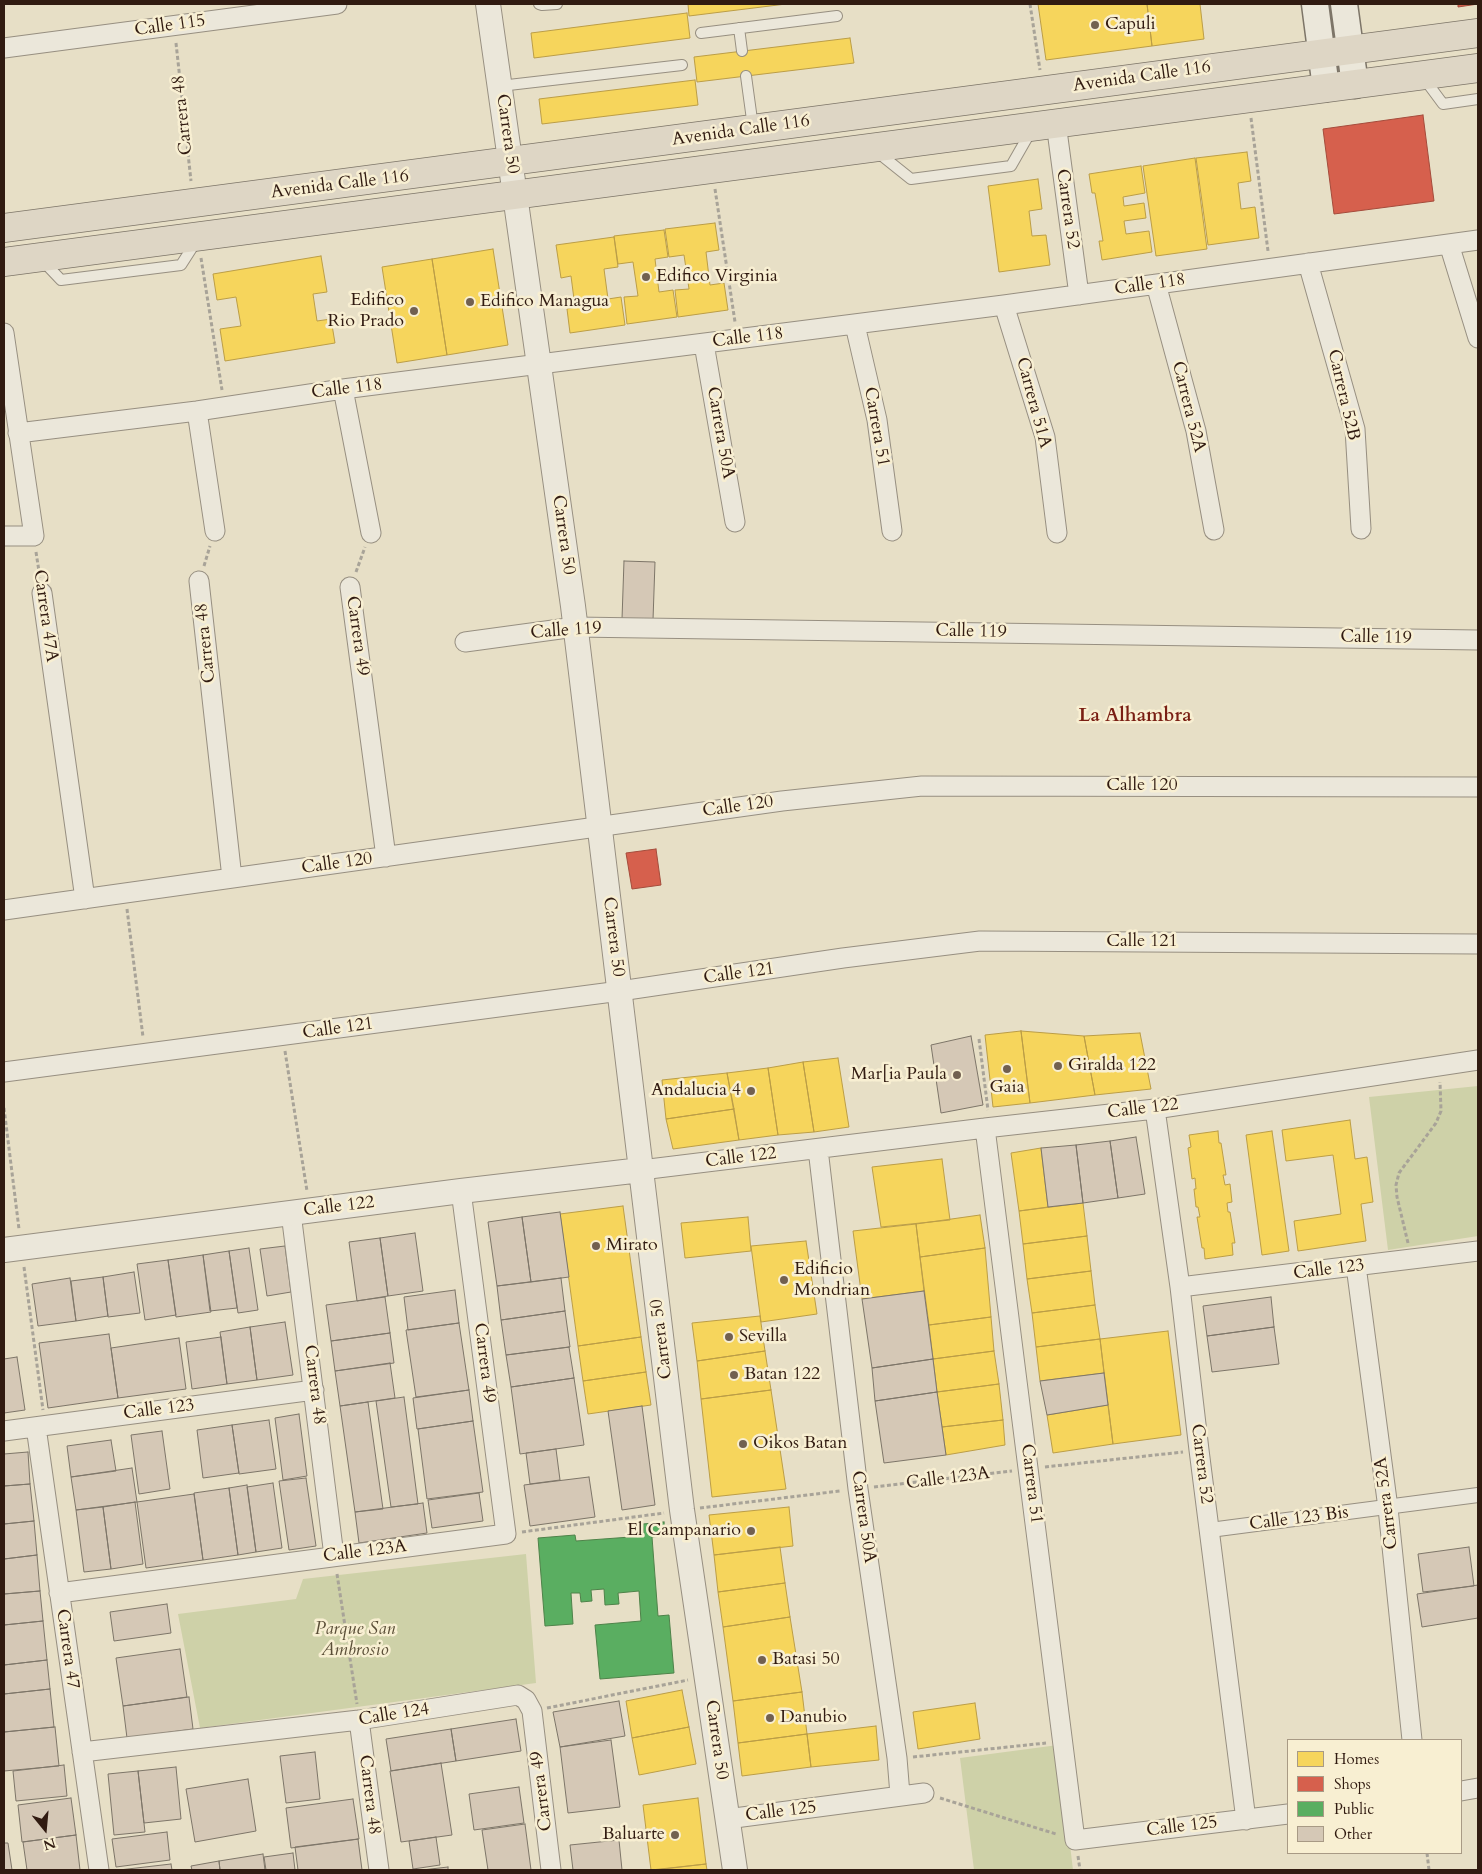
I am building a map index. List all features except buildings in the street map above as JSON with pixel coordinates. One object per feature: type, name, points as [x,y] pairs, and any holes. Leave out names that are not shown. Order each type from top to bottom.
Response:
[{"type":"main road","points":[[1314,4],[1326,88]]},
{"type":"main road","points":[[1344,4],[1355,85]]},
{"type":"main road","name":"Avenida Calle 116","points":[[4,228],[1478,33]]},
{"type":"main road","name":"Avenida Calle 116","points":[[4,262],[1478,68]]},
{"type":"street","name":"Calle 115","points":[[4,48],[337,4]]},
{"type":"street","name":"Carrera 50","points":[[488,4],[575,627],[682,1510],[734,1870]]},
{"type":"street","name":"Carrera 52","points":[[1045,124],[1079,295]]},
{"type":"street","name":"Calle 118","points":[[18,433],[197,411],[343,389],[1004,305],[1478,240]]},
{"type":"street","points":[[1449,244],[1478,338]]},
{"type":"street","name":"Carrera 52B","points":[[1308,263],[1355,430],[1361,529]]},
{"type":"street","name":"Carrera 52A","points":[[1156,284],[1196,431],[1214,530]]},
{"type":"street","name":"Carrera 51A","points":[[1004,305],[1045,437],[1057,532]]},
{"type":"street","name":"Carrera 51","points":[[855,324],[877,420],[892,531]]},
{"type":"street","points":[[4,333],[34,536],[4,536]]},
{"type":"street","name":"Carrera 50A","points":[[704,344],[736,522]]},
{"type":"street","points":[[343,389],[370,533]]},
{"type":"street","points":[[197,411],[215,531]]},
{"type":"street","name":"Carrera 48","points":[[199,581],[232,878]]},
{"type":"street","name":"Carrera 49","points":[[350,587],[386,857]]},
{"type":"street","name":"Carrera 47A","points":[[42,593],[85,899]]},
{"type":"street","name":"Calle 119","points":[[465,642],[575,627],[1478,640]]},
{"type":"street","name":"Calle 120","points":[[4,910],[782,801],[922,786],[1478,788]]},
{"type":"street","name":"Calle 121","points":[[4,1072],[620,991],[843,958],[980,941],[1478,944]]},
{"type":"street","name":"Calle 122","points":[[4,1250],[988,1127],[1156,1108],[1478,1060]]},
{"type":"street","name":"Carrera 52","points":[[1156,1108],[1246,1820]]},
{"type":"street","name":"Carrera 51","points":[[988,1127],[1075,1840]]},
{"type":"street","name":"Carrera 50A","points":[[818,1149],[858,1489],[897,1758],[900,1796]]},
{"type":"street","name":"Carrera 49","points":[[461,1192],[506,1534]]},
{"type":"street","name":"Carrera 48","points":[[301,1212],[314,1390],[334,1556]]},
{"type":"street","name":"Calle 123","points":[[1180,1287],[1478,1251]]},
{"type":"street","name":"Carrera 52A","points":[[1356,1266],[1388,1508],[1412,1739]]},
{"type":"street","name":"Calle 123","points":[[4,1431],[314,1390]]},
{"type":"street","name":"Carrera 47","points":[[36,1427],[98,1870]]},
{"type":"street","name":"Calle 123 Bis","points":[[1210,1530],[1478,1495]]},
{"type":"street","name":"Calle 123A","points":[[59,1593],[506,1534]]},
{"type":"street","name":"Calle 124","points":[[82,1752],[359,1720],[518,1695],[526,1700],[532,1712]]},
{"type":"street","name":"Carrera 49","points":[[532,1712],[551,1870]]},
{"type":"street","name":"Carrera 48","points":[[359,1720],[379,1870]]},
{"type":"street","points":[[1462,1791],[1478,1788]]},
{"type":"street","name":"Calle 125","points":[[727,1819],[924,1793]]},
{"type":"street","name":"Calle 125","points":[[1075,1840],[1287,1814]]},
{"type":"lane","points":[[540,4],[557,4]]},
{"type":"lane","points":[[701,33],[837,16]]},
{"type":"lane","points":[[739,28],[742,51]]},
{"type":"lane","points":[[500,86],[682,65]]},
{"type":"lane","points":[[746,76],[753,129]]},
{"type":"lane","points":[[1422,76],[1443,104],[1478,99]]},
{"type":"lane","points":[[871,148],[911,179],[1011,166],[1045,124]]},
{"type":"path","points":[[1030,4],[1042,91]]},
{"type":"path","name":"Carrera 48","points":[[174,25],[193,204]]},
{"type":"path","points":[[1248,98],[1270,269]]},
{"type":"path","points":[[713,169],[737,340]]},
{"type":"path","points":[[198,237],[224,406]]},
{"type":"path","name":"Carrera 48","points":[[199,581],[215,531]]},
{"type":"path","name":"Carrera 49","points":[[350,587],[370,533]]},
{"type":"path","name":"Carrera 47A","points":[[34,536],[42,593]]},
{"type":"path","points":[[125,894],[145,1054]]},
{"type":"path","points":[[283,1036],[301,1212]]},
{"type":"path","points":[[979,1039],[988,1127]]},
{"type":"path","points":[[1412,1259],[1397,1197],[1396,1185],[1399,1173],[1436,1124],[1441,1111],[1442,1098],[1439,1066]]},
{"type":"path","name":"Calle 123A","points":[[697,1509],[1199,1450]]},
{"type":"path","points":[[506,1534],[671,1512]]},
{"type":"path","points":[[334,1556],[359,1720]]},
{"type":"path","points":[[532,1712],[694,1679]]},
{"type":"path","points":[[897,1758],[1064,1741]]},
{"type":"path","points":[[924,1793],[1075,1840]]},
{"type":"path","points":[[1427,1854],[1429,1870]]},
{"type":"green space","points":[[1478,1086],[1478,1236],[1388,1250],[1369,1097]]},
{"type":"green space","name":"Parque San Ambrosio","points":[[526,1554],[536,1683],[200,1728],[178,1614],[296,1599],[303,1579]]},
{"type":"green space","points":[[1058,1745],[1073,1870],[974,1870],[960,1758]]},
{"type":"place","name":"Capuli","points":[[1095,25]]},
{"type":"place","name":"Edifico Virginia","points":[[646,277]]},
{"type":"place","name":"Edifico Managua","points":[[470,302]]},
{"type":"place","name":"Edifico Rio Prado","points":[[414,311]]},
{"type":"place","name":"Giralda 122","points":[[1058,1066]]},
{"type":"place","name":"Gaia","points":[[1007,1069]]},
{"type":"place","name":"Mar[ia Paula","points":[[957,1075]]},
{"type":"place","name":"Andalucia 4","points":[[751,1091]]},
{"type":"place","name":"Mirato","points":[[596,1246]]},
{"type":"place","name":"Edificio Mondrian","points":[[784,1280]]},
{"type":"place","name":"Sevilla","points":[[729,1337]]},
{"type":"place","name":"Batan 122","points":[[734,1375]]},
{"type":"place","name":"Oikos Batan","points":[[743,1444]]},
{"type":"place","name":"El Campanario","points":[[751,1531]]},
{"type":"place","name":"Batasi 50","points":[[762,1660]]},
{"type":"place","name":"Danubio","points":[[770,1718]]},
{"type":"place","name":"Baluarte","points":[[675,1835]]},
{"type":"district","name":"La Alhambra","points":[[1135,717]]}]
